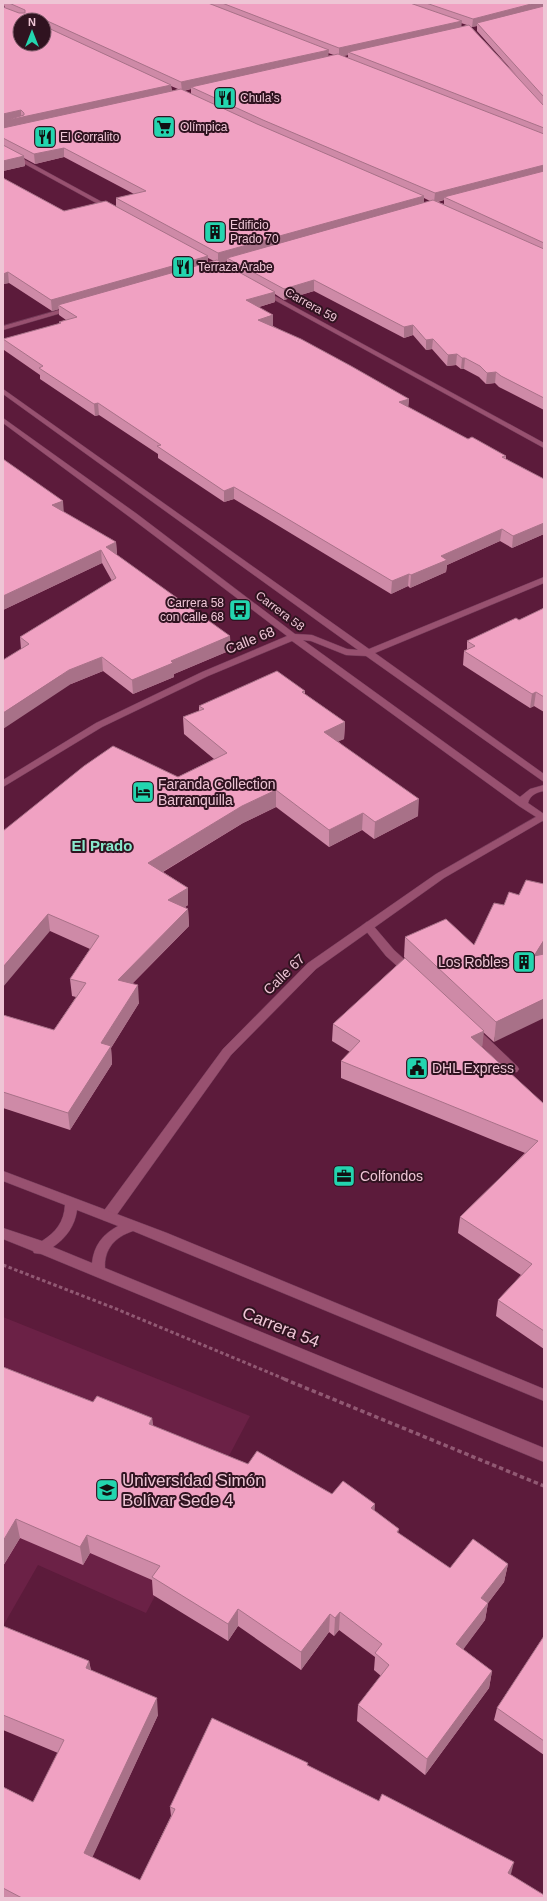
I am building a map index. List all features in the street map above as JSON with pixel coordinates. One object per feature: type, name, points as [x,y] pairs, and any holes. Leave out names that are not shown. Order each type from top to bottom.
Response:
[{"type":"street","points":[[3,150],[114,210]]},
{"type":"street","name":"Carrera 59","points":[[254,287],[544,446]]},
{"type":"street","points":[[3,328],[80,306]]},
{"type":"street","name":"Carrera 58","points":[[3,391],[544,779]]},
{"type":"street","name":"Carrera 58","points":[[3,420],[134,516],[293,637],[542,818]]},
{"type":"street","name":"Calle 68","points":[[3,784],[98,725],[205,674],[293,637],[312,638],[346,652],[368,653],[544,580]]},
{"type":"street","points":[[522,804],[523,800],[530,793],[544,788]]},
{"type":"street","name":"Calle 67","points":[[108,1216],[227,1052],[312,966],[440,876],[542,818]]},
{"type":"street","points":[[367,926],[390,953],[418,980]]},
{"type":"street","points":[[463,1022],[513,1069]]},
{"type":"street","points":[[3,1176],[108,1216],[544,1395]]},
{"type":"street","points":[[39,1249],[58,1237],[65,1229],[70,1221],[71,1202]]},
{"type":"street","points":[[99,1272],[98,1256],[106,1240],[122,1229],[132,1226]]},
{"type":"street","name":"Carrera 54","points":[[3,1233],[544,1455]]},
{"type":"path","points":[[3,1265],[114,1308],[544,1486]]},
{"type":"shaded area","name":"Universidad Simón Bolívar Sede 4","points":[[3,1317],[250,1416],[146,1613],[38,1565],[3,1626]]},
{"type":"building","points":[[9,3],[208,3],[329,50],[181,82],[52,23],[52,12],[25,12],[25,10]]},
{"type":"building","points":[[222,3],[410,3],[462,21],[339,48]]},
{"type":"building","points":[[426,3],[535,3],[473,19]]},
{"type":"building","points":[[544,6],[544,97],[477,23]]},
{"type":"building","points":[[3,7],[16,12],[12,12],[12,52],[52,52],[52,30],[171,85],[4,121],[24,115],[24,113],[21,110],[3,114]]},
{"type":"building","points":[[469,25],[544,106],[544,128],[348,52]]},
{"type":"building","points":[[338,54],[544,134],[544,165],[435,193],[263,120],[191,87]]},
{"type":"building","points":[[181,89],[257,124],[424,196],[218,253],[116,198],[146,191],[64,148],[34,154],[3,138],[3,128]]},
{"type":"building","points":[[3,145],[24,156],[3,161]]},
{"type":"building","points":[[544,171],[544,243],[444,197]]},
{"type":"building","points":[[3,178],[64,211],[106,201],[208,256],[51,300],[8,272],[3,274]]},
{"type":"building","points":[[433,200],[544,249],[544,398],[496,372],[487,373],[480,366],[465,358],[462,358],[457,354],[448,355],[433,339],[426,340],[413,325],[404,327],[314,280],[284,289],[227,258]]},
{"type":"building","points":[[217,260],[275,292],[246,300],[273,315],[258,320],[301,339],[351,366],[409,399],[399,402],[468,439],[472,437],[506,456],[502,457],[544,479],[544,523],[513,536],[502,529],[441,556],[447,560],[392,581],[234,487],[224,491],[157,446],[161,445],[98,403],[94,404],[39,368],[43,366],[3,339],[77,317],[58,305]]},
{"type":"building","points":[[3,459],[63,501],[52,505],[116,542],[106,547],[230,636],[171,661],[173,663],[132,680],[102,657],[69,670],[3,713],[3,660],[29,644],[20,637],[116,578],[101,550],[3,596]]},
{"type":"building","points":[[544,608],[544,697],[536,692],[532,694],[464,651],[475,646],[467,641],[516,618],[519,620]]},
{"type":"building","points":[[277,671],[305,691],[302,692],[345,722],[324,732],[419,799],[375,822],[363,813],[329,830],[276,790],[242,806],[148,863],[188,888],[168,900],[188,909],[118,980],[138,985],[101,1043],[111,1046],[68,1113],[3,1092],[3,1015],[54,1030],[86,983],[70,979],[99,936],[48,914],[3,967],[3,831],[84,766],[113,746],[178,777],[227,753],[183,717],[204,709],[199,706]]},
{"type":"building","points":[[526,880],[544,884],[544,940],[534,956],[544,954],[544,999],[496,1022],[405,937],[446,919],[474,945],[494,903],[504,905],[509,892],[519,895]]},
{"type":"building","points":[[405,958],[484,1031],[471,1037],[544,1104],[544,1331],[498,1300],[532,1264],[460,1217],[538,1141],[341,1061],[360,1041],[333,1024]]},
{"type":"building","points":[[3,1367],[93,1402],[97,1396],[152,1418],[149,1424],[248,1464],[257,1451],[332,1494],[343,1481],[375,1504],[371,1508],[399,1529],[397,1532],[450,1568],[473,1539],[508,1564],[481,1598],[488,1603],[456,1644],[492,1671],[427,1759],[358,1705],[389,1665],[375,1653],[382,1644],[340,1612],[335,1618],[330,1614],[301,1652],[238,1609],[228,1624],[152,1577],[160,1566],[87,1535],[80,1547],[16,1519],[3,1541]]},
{"type":"building","points":[[3,1626],[89,1661],[86,1668],[157,1698],[84,1853],[140,1880],[175,1809],[170,1807],[212,1718],[308,1763],[307,1765],[379,1801],[382,1794],[514,1862],[508,1873],[544,1895],[544,1898],[22,1898],[3,1888],[3,1787],[33,1802],[64,1740],[3,1715]]},
{"type":"building","points":[[544,1636],[544,1741],[497,1708]]},
{"type":"place","name":"Chula's","points":[[225,98]]},
{"type":"place","name":"Olímpica","points":[[164,127]]},
{"type":"place","name":"El Corralito","points":[[45,137]]},
{"type":"place","name":"Edificio Prado 70","points":[[215,232]]},
{"type":"place","name":"Terraza Arabe","points":[[183,267]]},
{"type":"place","name":"Carrera 58 con calle 68","points":[[240,610]]},
{"type":"place","name":"Faranda Collection Barranquilla","points":[[143,792]]},
{"type":"place","name":"Los Robles","points":[[524,962]]},
{"type":"place","name":"DHL Express","points":[[417,1068]]},
{"type":"place","name":"Colfondos","points":[[344,1176]]},
{"type":"place","name":"Universidad Simón Bolívar Sede 4","points":[[107,1490]]},
{"type":"district","name":"El Prado","points":[[102,846]]}]
